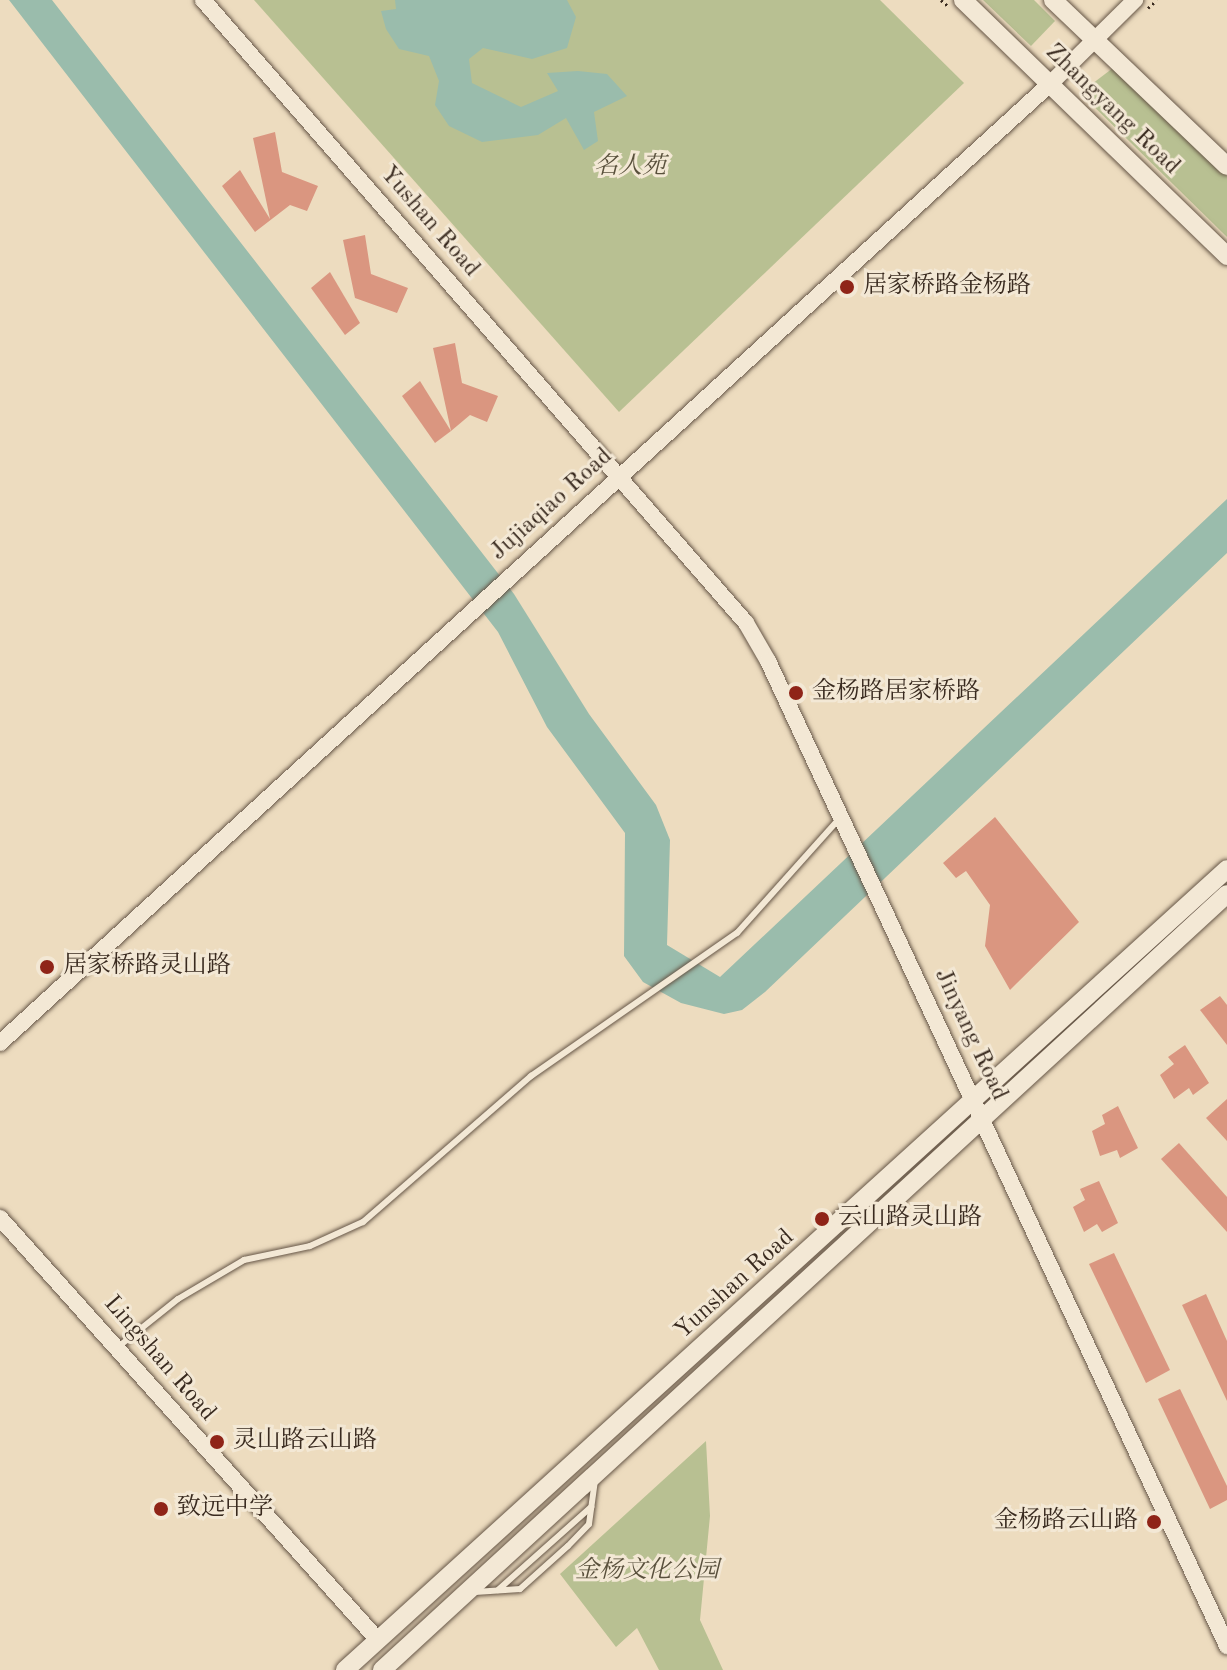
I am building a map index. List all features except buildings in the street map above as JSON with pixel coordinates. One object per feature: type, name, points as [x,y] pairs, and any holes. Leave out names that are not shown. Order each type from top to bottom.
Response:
[{"type":"main road","name":"Zhangyang Road","points":[[963,0],[1227,256]]},
{"type":"main road","name":"Zhangyang Road","points":[[1053,0],[1227,166]]},
{"type":"main road","name":"Yunshan Road","points":[[382,1670],[596,1474],[1227,869]]},
{"type":"main road","name":"Yunshan Road","points":[[345,1670],[1227,894]]},
{"type":"street","name":"Yushan Road","points":[[203,0],[619,476]]},
{"type":"street","name":"Jujiaqiao Road","points":[[0,1043],[1050,84],[1135,0]]},
{"type":"street","name":"Jinyang Road","points":[[619,476],[746,623],[849,833],[1227,1646]]},
{"type":"street","name":"Lingshan Road","points":[[0,1218],[378,1640]]},
{"type":"lane","points":[[118,1347],[178,1299],[244,1260],[310,1246],[363,1222],[531,1076],[707,957],[737,933],[841,816]]},
{"type":"lane","points":[[467,1592],[520,1589],[556,1557],[589,1524],[596,1474]]},
{"type":"lane","points":[[498,1590],[591,1506]]},
{"type":"green space","name":"名人苑","points":[[254,0],[880,0],[964,83],[619,412]]},
{"type":"green space","points":[[983,0],[1034,0],[1055,21],[1031,46]]},
{"type":"green space","points":[[1113,68],[1227,176],[1227,237],[1080,93]]},
{"type":"green space","name":"金杨文化公园","points":[[706,1441],[710,1516],[700,1620],[723,1670],[659,1670],[637,1628],[616,1647],[560,1574]]},
{"type":"shaded area","points":[[9,0],[52,0],[514,594],[589,714],[656,805],[670,840],[667,945],[720,977],[1227,499],[1227,553],[765,992],[742,1010],[724,1014],[681,1003],[643,982],[624,956],[625,833],[547,727],[498,632]]},
{"type":"shaded area","points":[[395,0],[567,0],[576,17],[567,48],[532,59],[483,48],[469,59],[472,83],[521,107],[558,91],[547,73],[578,71],[607,74],[627,96],[594,112],[598,141],[584,150],[566,118],[538,135],[482,142],[449,126],[435,105],[439,81],[429,56],[399,49],[386,29],[381,11],[396,9]]},
{"type":"place","name":"居家桥路金杨路","points":[[847,287]]},
{"type":"place","name":"金杨路居家桥路","points":[[796,693]]},
{"type":"place","name":"居家桥路灵山路","points":[[47,967]]},
{"type":"place","name":"云山路灵山路","points":[[822,1219]]},
{"type":"place","name":"灵山路云山路","points":[[217,1442]]},
{"type":"place","name":"致远中学","points":[[161,1509]]},
{"type":"place","name":"金杨路云山路","points":[[1154,1522]]}]
